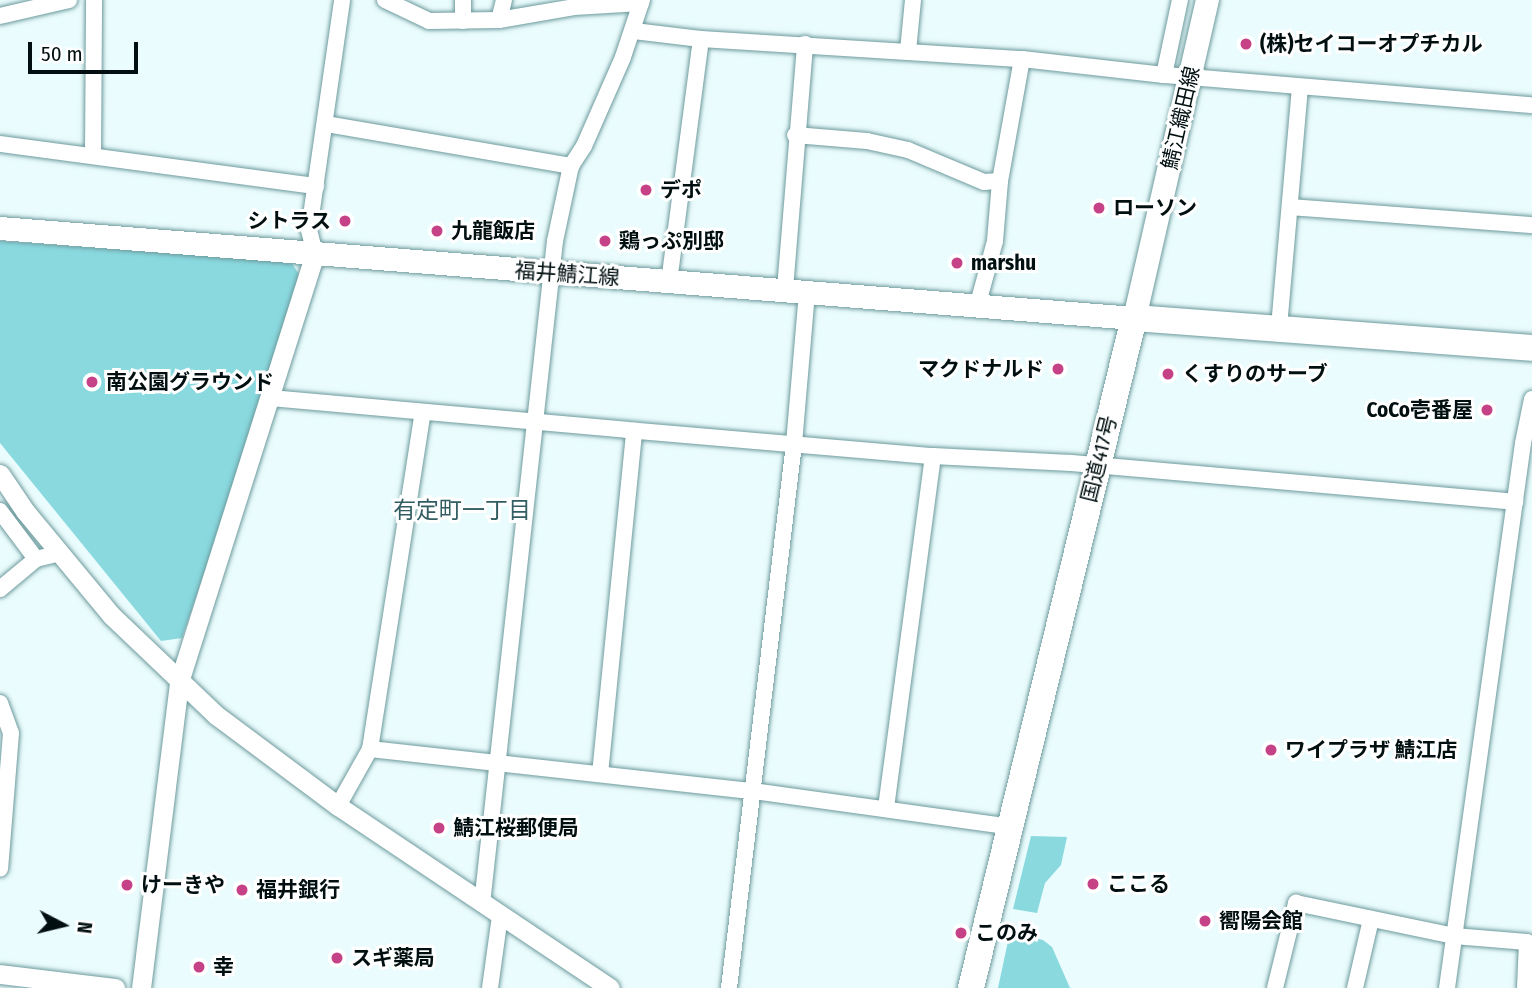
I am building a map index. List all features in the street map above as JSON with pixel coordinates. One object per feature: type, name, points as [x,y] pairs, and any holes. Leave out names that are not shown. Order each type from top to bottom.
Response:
[{"type":"highway","points":[[1134,318],[1532,348]]},
{"type":"highway","name":"国道417号","points":[[971,988],[1134,318]]},
{"type":"main road","name":"鯖江織田線","points":[[1134,318],[1207,0]]},
{"type":"main road","name":"福井鯖江線","points":[[0,228],[1134,318]]},
{"type":"street","points":[[0,16],[69,0]]},
{"type":"street","points":[[93,154],[94,0]]},
{"type":"street","points":[[141,988],[178,682],[315,254],[309,230],[342,0]]},
{"type":"street","points":[[463,0],[463,20]]},
{"type":"street","points":[[499,20],[504,0]]},
{"type":"street","points":[[908,51],[913,0]]},
{"type":"street","points":[[1164,75],[1180,0]]},
{"type":"street","points":[[390,1],[429,21],[499,20],[543,7],[642,1],[634,31],[584,146],[570,166],[551,273],[482,904]]},
{"type":"street","points":[[634,31],[701,39],[1022,59],[1190,78],[1532,105]]},
{"type":"street","points":[[669,282],[701,39]]},
{"type":"street","points":[[729,988],[794,444],[795,135],[805,44]]},
{"type":"street","points":[[977,307],[995,241],[1000,181],[1022,59]]},
{"type":"street","points":[[1279,327],[1300,87]]},
{"type":"street","points":[[326,124],[570,166]]},
{"type":"street","points":[[795,135],[867,141],[908,150],[984,182],[1000,181]]},
{"type":"street","points":[[0,144],[93,154],[203,173],[316,186]]},
{"type":"street","points":[[1291,208],[1532,225]]},
{"type":"street","points":[[270,398],[933,456],[1098,466],[1515,502]]},
{"type":"street","points":[[1447,988],[1515,502],[1532,399]]},
{"type":"street","points":[[338,806],[370,749],[423,412]]},
{"type":"street","points":[[600,774],[635,431]]},
{"type":"street","points":[[886,808],[933,456]]},
{"type":"street","points":[[0,474],[112,616],[178,682],[216,715],[338,806],[610,988]]},
{"type":"street","points":[[0,511],[36,559]]},
{"type":"street","points":[[0,589],[36,559],[60,553]]},
{"type":"street","points":[[0,703],[11,733],[0,869]]},
{"type":"street","points":[[370,749],[753,791],[1011,827]]},
{"type":"street","points":[[1275,988],[1296,903],[1454,936],[1527,942],[1525,988]]},
{"type":"street","points":[[490,988],[500,916]]},
{"type":"street","points":[[1355,988],[1371,919]]},
{"type":"street","points":[[0,974],[115,988]]},
{"type":"shaded area","name":"南公園グラウンド","points":[[0,241],[291,262],[304,282],[182,638],[161,641],[0,443]]},
{"type":"shaded area","points":[[1031,836],[1067,837],[1061,865],[1045,883],[1037,913],[1013,909]]},
{"type":"shaded area","points":[[1010,932],[1043,940],[1052,947],[1070,988],[998,988]]},
{"type":"place","name":"(株)セイコーオプチカル","points":[[1246,44]]},
{"type":"place","name":"デポ","points":[[646,190]]},
{"type":"place","name":"ローソン","points":[[1099,208]]},
{"type":"place","name":"シトラス","points":[[345,221]]},
{"type":"place","name":"九龍飯店","points":[[437,231]]},
{"type":"place","name":"鶏っぷ別邸","points":[[605,241]]},
{"type":"place","name":"marshu","points":[[957,263]]},
{"type":"place","name":"マクドナルド","points":[[1058,369]]},
{"type":"place","name":"くすりのサーブ","points":[[1168,374]]},
{"type":"place","name":"南公園グラウンド","points":[[92,382]]},
{"type":"place","name":"CoCo壱番屋","points":[[1487,410]]},
{"type":"place","name":"ワイプラザ 鯖江店","points":[[1271,750]]},
{"type":"place","name":"鯖江桜郵便局","points":[[439,828]]},
{"type":"place","name":"ここる","points":[[1093,884]]},
{"type":"place","name":"けーきや","points":[[127,885]]},
{"type":"place","name":"福井銀行","points":[[242,890]]},
{"type":"place","name":"嚮陽会館","points":[[1205,921]]},
{"type":"place","name":"このみ","points":[[961,933]]},
{"type":"place","name":"スギ薬局","points":[[337,958]]},
{"type":"place","name":"幸","points":[[199,967]]},
{"type":"district","name":"有定町一丁目","points":[[462,510]]}]
